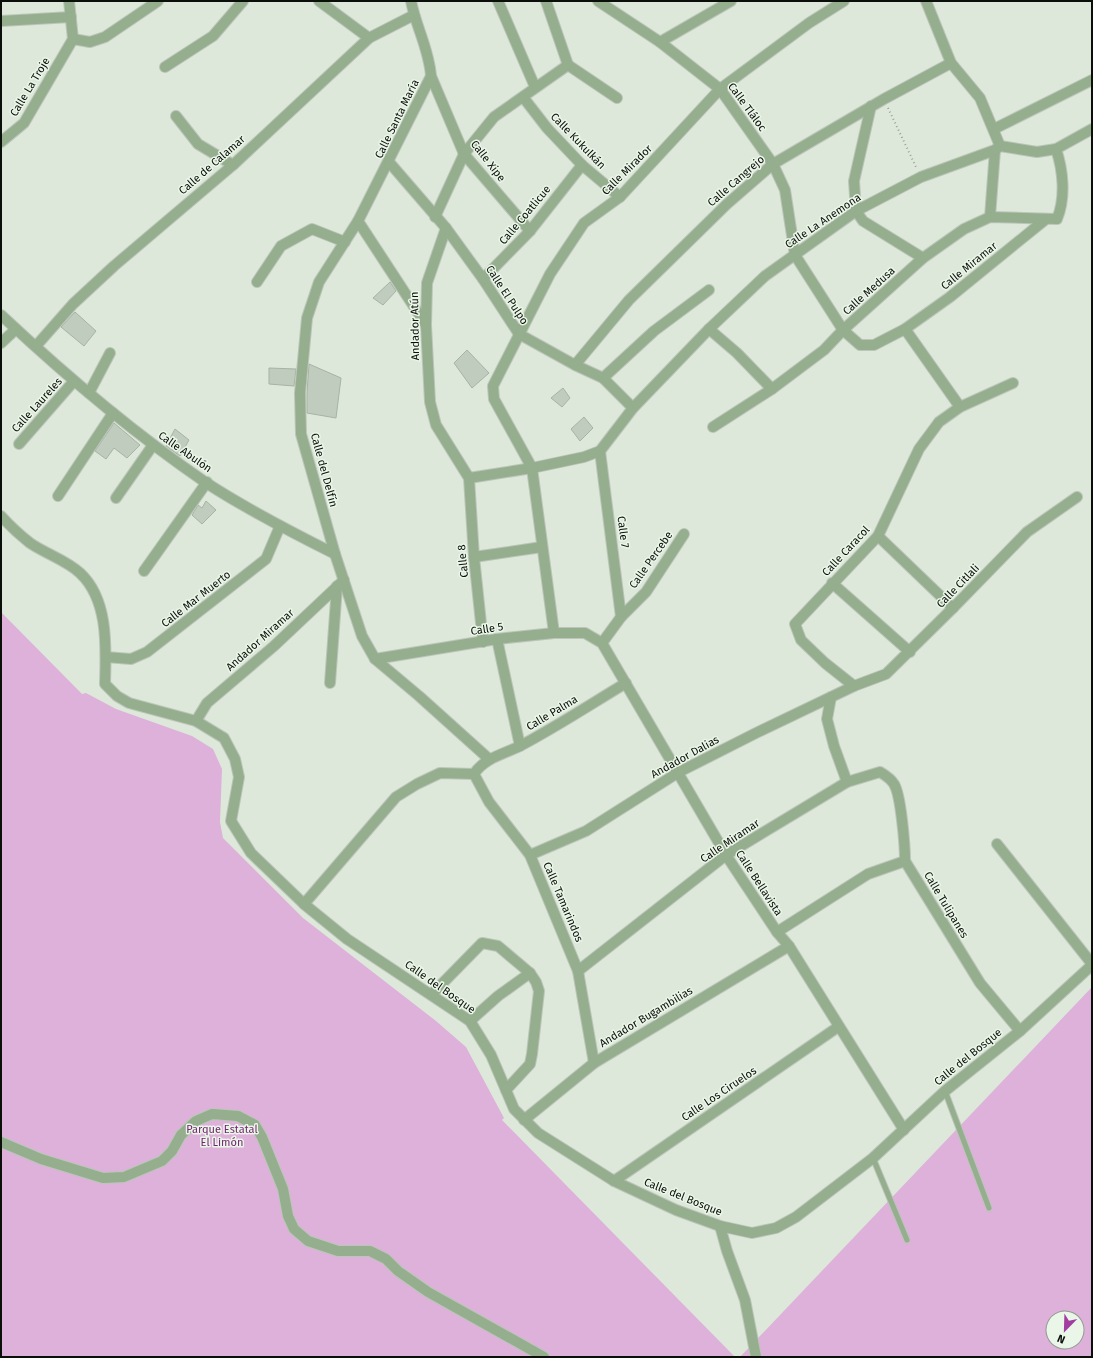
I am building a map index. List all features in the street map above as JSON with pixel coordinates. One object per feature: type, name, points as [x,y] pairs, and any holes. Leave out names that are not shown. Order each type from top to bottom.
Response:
[{"type":"street","points":[[69,1],[73,39],[90,42],[105,37],[158,1]]},
{"type":"street","points":[[165,67],[213,36],[243,1]]},
{"type":"street","points":[[319,1],[369,38]]},
{"type":"street","name":"Calle Santa María","points":[[358,220],[389,162],[431,76],[430,58],[414,15],[411,1]]},
{"type":"street","points":[[498,1],[535,87]]},
{"type":"street","points":[[546,1],[568,65],[617,98]]},
{"type":"street","name":"Calle Tláloc","points":[[598,1],[660,42],[720,89],[773,164],[786,190],[795,255]]},
{"type":"street","points":[[660,42],[730,1]]},
{"type":"street","name":"Calle Mirador","points":[[532,468],[494,399],[493,386],[518,334],[550,274],[584,223],[620,197],[720,89],[808,23],[844,1]]},
{"type":"street","points":[[926,1],[952,63],[980,98],[994,129],[997,148],[990,217]]},
{"type":"street","name":"Calle de Calamar","points":[[36,346],[79,298],[233,165],[369,38],[414,15]]},
{"type":"street","points":[[1,22],[71,17]]},
{"type":"street","name":"Calle La Troje","points":[[1,142],[24,123],[73,39]]},
{"type":"street","name":"Calle Cangrejo","points":[[575,365],[629,300],[727,204],[773,164],[871,106],[952,63]]},
{"type":"street","points":[[435,217],[464,154],[494,117],[568,65]]},
{"type":"street","name":"Calle Xipe","points":[[431,76],[464,154],[530,231]]},
{"type":"street","points":[[994,129],[1092,80]]},
{"type":"street","name":"Calle Kukulkán","points":[[523,97],[547,128],[582,165],[620,197]]},
{"type":"street","points":[[871,106],[854,181],[856,211],[863,221],[923,258]]},
{"type":"street","points":[[176,116],[198,144],[233,165]]},
{"type":"street","name":"Calle La Anemona","points":[[600,451],[633,408],[709,329],[765,276],[856,211],[921,177],[997,148],[1037,152],[1056,149],[1092,129]]},
{"type":"street","name":"Calle Medusa","points":[[713,428],[772,389],[824,350],[843,330],[923,258],[964,229],[990,217],[1057,219],[1060,213],[1062,175],[1056,149]]},
{"type":"street","name":"Calle El Pulpo","points":[[389,162],[446,228],[483,279],[518,334],[575,365],[603,378],[633,408]]},
{"type":"street","name":"Calle Coatlicue","points":[[483,279],[530,231],[582,165]]},
{"type":"street","name":"Calle Miramar","points":[[843,330],[860,345],[874,345],[905,329],[950,297],[1046,219]]},
{"type":"street","points":[[358,220],[426,326]]},
{"type":"street","name":"Calle del Delfín","points":[[358,220],[319,282],[307,318],[300,393],[302,434],[335,554],[340,583],[362,636],[374,659]]},
{"type":"street","name":"Andador Atún","points":[[446,228],[427,283],[426,326],[430,402],[436,425],[469,478]]},
{"type":"street","points":[[257,282],[281,246],[312,229],[345,242]]},
{"type":"street","points":[[795,255],[843,330]]},
{"type":"street","points":[[603,378],[654,331],[709,290]]},
{"type":"street","name":"Calle Abulón","points":[[1,315],[74,381],[153,445],[207,482],[280,526],[335,554]]},
{"type":"street","points":[[1,343],[16,329]]},
{"type":"street","points":[[709,329],[737,352],[772,389]]},
{"type":"street","points":[[905,329],[960,407]]},
{"type":"street","points":[[89,393],[110,353]]},
{"type":"street","name":"Calle Laureles","points":[[19,444],[74,381]]},
{"type":"street","name":"Calle Caracol","points":[[854,686],[825,663],[801,640],[795,624],[832,583],[878,536],[919,449],[939,422],[960,407],[1013,383]]},
{"type":"street","points":[[58,496],[114,413]]},
{"type":"street","points":[[116,498],[153,445]]},
{"type":"street","points":[[469,478],[532,468],[584,457],[600,451]]},
{"type":"street","name":"Calle 7","points":[[600,451],[621,617]]},
{"type":"street","points":[[532,468],[554,634]]},
{"type":"street","name":"Calle 8","points":[[469,478],[474,557],[483,642]]},
{"type":"street","points":[[144,571],[207,482]]},
{"type":"street","name":"Calle Citlali","points":[[854,686],[886,674],[910,652],[1027,532],[1077,497]]},
{"type":"street","name":"Calle del Bosque","points":[[1,516],[31,543],[80,573],[90,585],[97,598],[103,617],[106,657],[105,684],[117,696],[129,703],[196,720],[224,738],[235,759],[239,777],[231,821],[251,853],[304,904],[348,939],[470,1020],[491,1055],[514,1109],[538,1133],[614,1181],[676,1210],[720,1226],[752,1233],[776,1228],[796,1217],[873,1158],[945,1091],[1020,1031],[1092,965]]},
{"type":"street","name":"Calle Mar Muerto","points":[[106,657],[132,659],[147,652],[266,559],[280,526]]},
{"type":"street","name":"Calle Percebe","points":[[602,643],[621,617],[646,592],[684,534]]},
{"type":"street","points":[[878,536],[953,608]]},
{"type":"street","points":[[474,557],[542,548]]},
{"type":"street","points":[[330,683],[340,583]]},
{"type":"street","name":"Andador Miramar","points":[[196,720],[207,703],[274,646],[340,583]]},
{"type":"street","points":[[832,583],[910,652]]},
{"type":"street","name":"Calle 5","points":[[374,659],[497,639],[554,634],[585,633],[593,636],[602,643]]},
{"type":"street","points":[[497,639],[520,746]]},
{"type":"street","name":"Calle Bellavista","points":[[602,643],[679,772],[726,855],[776,932],[788,946],[838,1028],[904,1130]]},
{"type":"street","points":[[374,659],[419,696],[489,760]]},
{"type":"street","name":"Calle Palma","points":[[475,771],[489,760],[520,746],[626,683]]},
{"type":"street","name":"Andador Dalias","points":[[530,856],[586,831],[679,772],[854,686]]},
{"type":"street","points":[[831,697],[827,719],[834,746],[847,782]]},
{"type":"street","points":[[304,904],[396,797],[417,784],[440,773],[475,771]]},
{"type":"street","name":"Calle Tamarindos","points":[[475,771],[489,802],[530,856],[578,971],[594,1063]]},
{"type":"street","name":"Calle Miramar","points":[[578,971],[726,855],[847,782],[880,772],[889,778]]},
{"type":"street","name":"Calle Tulipanes","points":[[889,778],[895,785],[901,811],[905,861],[980,983],[1020,1031]]},
{"type":"street","points":[[997,844],[1092,965]]},
{"type":"street","points":[[776,932],[868,874],[905,861]]},
{"type":"street","points":[[432,994],[482,943],[498,946],[530,973],[536,982],[539,991],[530,1064],[506,1090]]},
{"type":"street","name":"Andador Bugambilias","points":[[524,1120],[594,1063],[788,946]]},
{"type":"street","points":[[470,1020],[498,996],[530,973]]},
{"type":"street","name":"Calle Los Ciruelos","points":[[614,1181],[838,1028]]},
{"type":"street","points":[[1,1142],[41,1159],[103,1178],[124,1177],[162,1161],[172,1151],[181,1135],[196,1121],[212,1114],[238,1116],[255,1126],[262,1137],[283,1189],[288,1216],[294,1229],[308,1241],[338,1250],[370,1251],[386,1259],[398,1270],[428,1292],[544,1357]]},
{"type":"street","points":[[720,1226],[727,1251],[745,1300],[756,1357]]},
{"type":"lane","points":[[945,1091],[989,1208]]},
{"type":"lane","points":[[873,1158],[907,1240]]},
{"type":"path","points":[[884,99],[921,177]]},
{"type":"green space","name":"Parque Estatal El Limón","points":[[1,612],[82,694],[86,693],[116,709],[192,736],[213,749],[222,769],[220,822],[223,838],[303,918],[436,1021],[466,1047],[504,1118],[502,1120],[735,1357],[1,1357]]},
{"type":"green space","points":[[1092,987],[1092,1357],[740,1357]]},
{"type":"building","points":[[390,282],[396,291],[383,305],[373,298]]},
{"type":"building","points":[[75,312],[96,331],[84,346],[61,327]]},
{"type":"building","points":[[467,350],[489,373],[472,388],[454,363]]},
{"type":"building","points":[[309,364],[341,378],[336,418],[307,413]]},
{"type":"building","points":[[269,368],[296,369],[294,386],[269,384]]},
{"type":"building","points":[[563,388],[570,398],[562,407],[551,398]]},
{"type":"building","points":[[584,417],[593,428],[580,441],[571,429]]},
{"type":"building","points":[[114,423],[140,445],[127,458],[114,448],[106,459],[95,451]]},
{"type":"building","points":[[175,429],[189,440],[180,456],[166,446]]},
{"type":"building","points":[[206,501],[216,510],[202,524],[192,515],[198,505],[202,508]]}]
